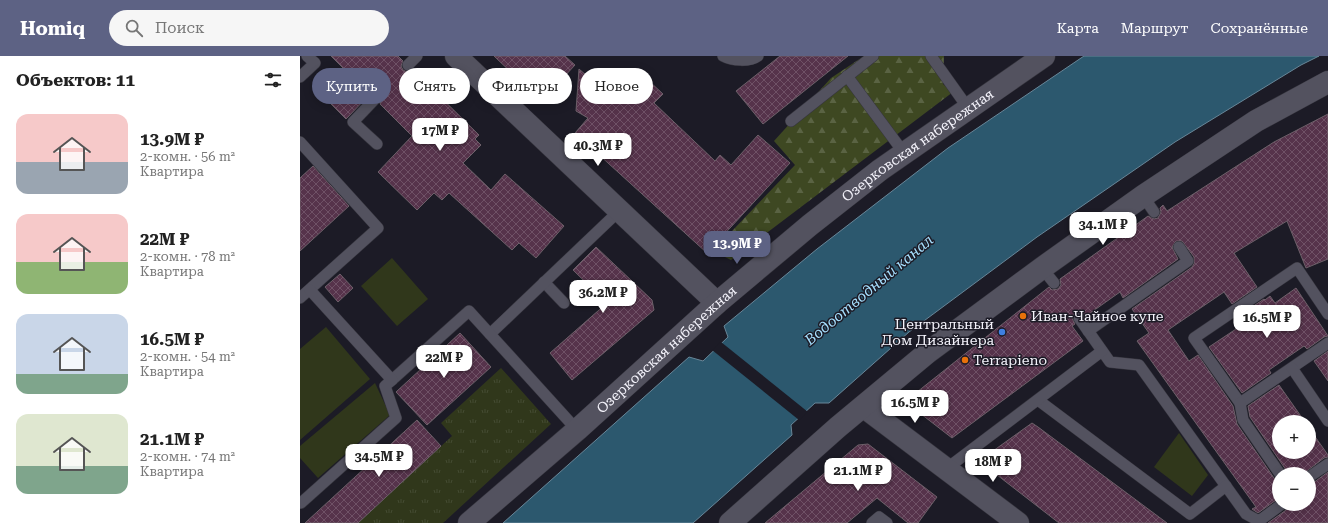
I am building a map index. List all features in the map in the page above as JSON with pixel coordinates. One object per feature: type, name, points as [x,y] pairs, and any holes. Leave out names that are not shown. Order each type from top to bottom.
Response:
[{"type":"street","points":[[456,56],[717,304]]},
{"type":"street","name":"Озерковская набережная","points":[[469,523],[577,430],[717,304],[810,226],[880,170],[1044,56]]},
{"type":"street","points":[[730,523],[838,427],[864,407],[927,353],[1048,276],[1149,204],[1256,121],[1328,82]]},
{"type":"street","points":[[864,407],[1018,523]]},
{"type":"lane","points":[[300,77],[315,63],[307,56]]},
{"type":"lane","points":[[408,66],[417,56]]},
{"type":"lane","points":[[724,56],[730,59],[754,59],[758,56]]},
{"type":"lane","points":[[791,121],[872,56]]},
{"type":"lane","points":[[931,56],[968,108]]},
{"type":"lane","points":[[847,76],[904,153]]},
{"type":"lane","points":[[371,104],[353,122],[377,144]]},
{"type":"lane","points":[[300,142],[378,228],[300,298]]},
{"type":"lane","points":[[490,334],[619,211]]},
{"type":"lane","points":[[1088,331],[1188,261],[1179,247]]},
{"type":"lane","points":[[1275,467],[1243,420],[1240,403],[1194,338],[1297,268],[1328,314]]},
{"type":"lane","points":[[544,282],[564,303]]},
{"type":"lane","points":[[310,290],[392,380]]},
{"type":"lane","points":[[300,502],[301,503],[396,418],[385,386],[469,311],[577,430]]},
{"type":"lane","points":[[1078,318],[1110,362],[1139,365],[1246,514],[1259,521],[1273,511]]},
{"type":"lane","points":[[1240,403],[1328,343]]},
{"type":"lane","points":[[946,469],[1102,351]]},
{"type":"lane","points":[[1292,368],[1328,421]]},
{"type":"lane","points":[[1038,400],[1190,514],[1226,486]]},
{"type":"lane","points":[[1316,473],[1328,464]]},
{"type":"lane","points":[[872,523],[880,517],[888,523]]},
{"type":"green space","points":[[864,56],[944,56],[943,84],[953,92],[731,260],[713,251],[795,165],[774,141],[831,78]]},
{"type":"green space","points":[[392,258],[428,299],[397,326],[361,286]]},
{"type":"green space","points":[[326,327],[370,379],[300,440],[300,349]]},
{"type":"green space","points":[[501,368],[551,424],[443,523],[358,523],[452,436],[441,423]]},
{"type":"green space","points":[[375,383],[390,415],[318,478],[300,458],[300,446]]},
{"type":"green space","points":[[1179,433],[1208,475],[1192,496],[1154,467]]},
{"type":"water","name":"Водоотводный канал","points":[[1084,56],[1319,56],[1301,65],[1175,142],[1037,237],[909,332],[829,403],[815,403],[791,425],[792,435],[693,523],[503,523],[689,357],[703,361],[728,337],[724,326],[817,249],[948,148]]},
{"type":"pier","points":[[721,342],[808,412],[799,420],[712,350]]},
{"type":"building","points":[[331,56],[398,56],[403,61],[401,66],[402,68],[399,68],[399,104],[448,104],[479,135],[475,139],[481,145],[463,163],[491,190],[505,174],[564,226],[536,258],[519,243],[512,250],[449,193],[442,200],[434,193],[417,210],[378,172],[412,136],[380,104],[391,104],[391,68],[343,68]]},
{"type":"building","points":[[494,56],[565,56],[575,65],[572,68],[507,68]]},
{"type":"building","points":[[780,56],[848,56],[763,124],[736,91]]},
{"type":"building","points":[[579,69],[580,104],[653,104],[653,85],[663,94],[654,103],[715,161],[720,155],[731,165],[758,135],[790,163],[707,253],[575,133],[588,118],[576,111]]},
{"type":"building","points":[[331,104],[360,104],[346,119]]},
{"type":"building","points":[[1328,114],[1328,259],[1306,268],[1287,221],[1234,253],[1257,287],[1232,304],[1224,292],[1168,330],[1189,361],[1198,355],[1233,406],[1237,424],[1272,475],[1272,503],[1258,513],[1252,509],[1256,507],[1137,341],[1149,333],[1132,309],[1192,267],[1194,264],[1194,257],[1182,241],[1176,241],[1172,247],[1178,259],[1123,298],[1120,292],[1086,316],[1082,312],[1075,313],[1072,318],[1075,324],[1072,326],[1083,341],[952,438],[912,407],[912,396],[1049,287],[1052,290],[1058,289],[1061,285],[1060,279],[1148,216],[1154,219],[1158,218],[1161,212],[1160,208],[1163,205],[1167,211],[1274,142]]},
{"type":"building","points":[[313,166],[349,206],[300,251],[300,178]]},
{"type":"building","points":[[596,247],[652,300],[654,310],[572,380],[550,353],[607,303],[573,270]]},
{"type":"building","points":[[340,274],[353,288],[338,302],[325,287]]},
{"type":"building","points":[[1296,288],[1328,336],[1324,337],[1307,349],[1304,346],[1269,370],[1271,373],[1242,393],[1209,347],[1245,323],[1240,315],[1270,296],[1275,303]]},
{"type":"building","points":[[460,333],[491,367],[427,425],[396,392]]},
{"type":"building","points":[[1328,351],[1328,381],[1314,361]]},
{"type":"building","points":[[1279,385],[1300,415],[1272,415],[1272,449],[1250,417],[1248,406]]},
{"type":"building","points":[[417,420],[441,446],[358,523],[305,523]]},
{"type":"building","points":[[1032,423],[1167,523],[1059,523],[979,461]]},
{"type":"building","points":[[1316,438],[1328,455],[1328,457],[1324,458],[1312,467],[1284,467],[1279,459],[1316,459]]},
{"type":"building","points":[[868,444],[937,497],[918,523],[908,523],[877,498],[847,523],[765,523],[858,445]]},
{"type":"building","points":[[1328,472],[1328,523],[1268,523],[1285,511],[1316,511],[1316,481]]},
{"type":"place","name":"Иван-Чайное купе","points":[[1023,316]]},
{"type":"place","name":"Центральный Дом Дизайнера","points":[[1002,332]]},
{"type":"place","name":"Terrapieno","points":[[965,360]]}]
